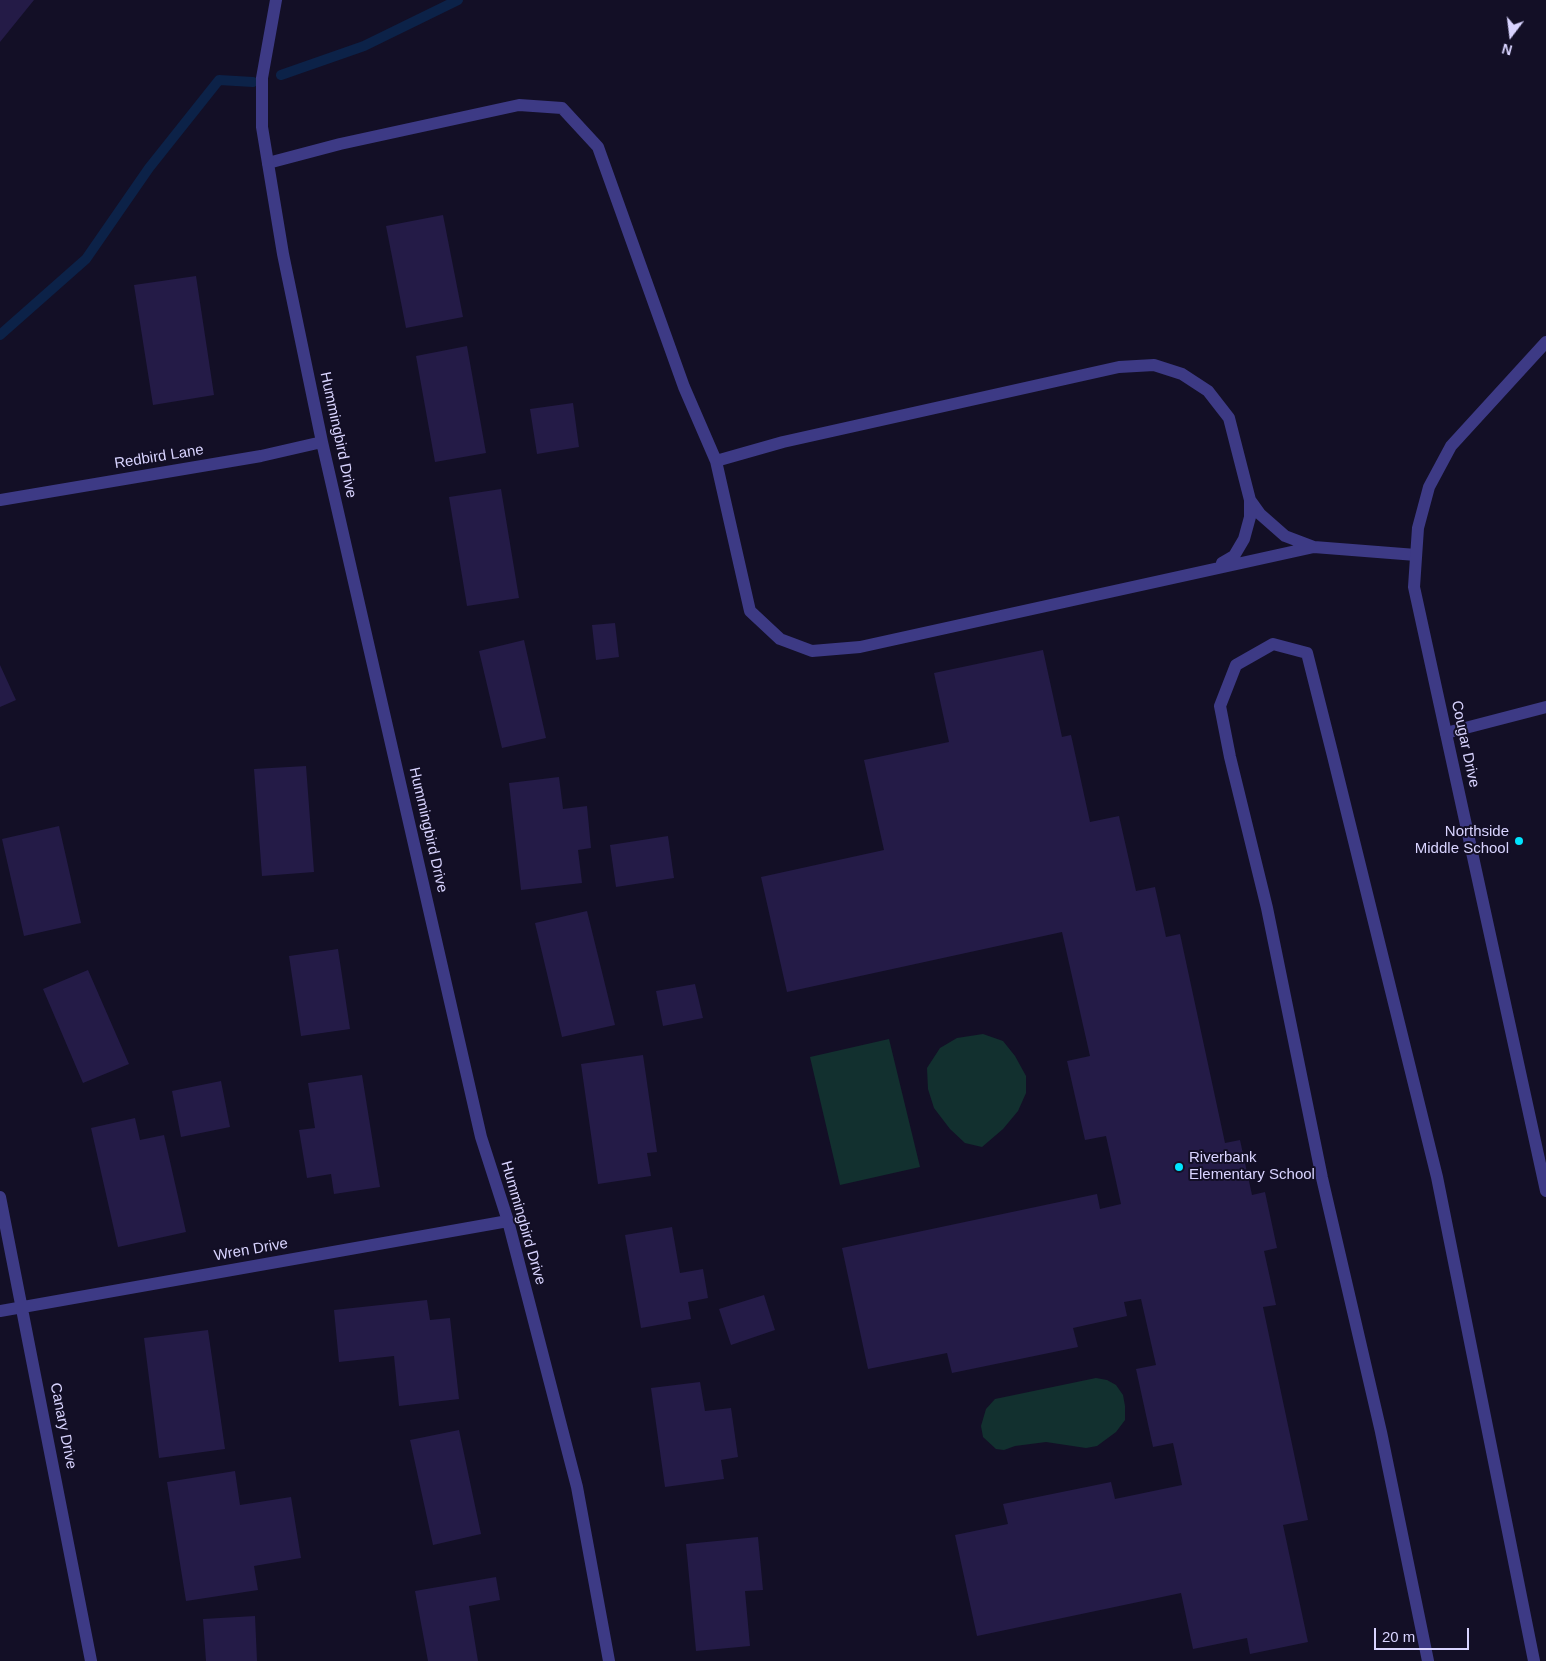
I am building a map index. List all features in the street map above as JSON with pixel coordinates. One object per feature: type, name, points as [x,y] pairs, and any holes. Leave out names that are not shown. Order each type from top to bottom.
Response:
[{"type":"street","name":"Hummingbird Drive","points":[[276,0],[262,78],[262,127],[283,254],[322,442],[481,1138],[508,1221],[577,1486],[609,1661]]},
{"type":"street","points":[[268,163],[340,144],[519,105],[562,108],[598,147],[684,387],[716,461],[750,611],[780,639],[812,652],[860,647],[1314,547]]},
{"type":"street","name":"Cougar Drive","points":[[1546,342],[1452,446],[1429,487],[1418,528],[1414,586],[1546,1190]]},
{"type":"street","points":[[716,461],[783,442],[1119,367],[1154,365],[1182,374],[1208,391],[1229,418],[1250,500],[1250,517],[1244,540],[1234,556],[1211,569]]},
{"type":"street","name":"Redbird Lane","points":[[0,500],[260,456],[322,442]]},
{"type":"street","points":[[1250,500],[1260,514],[1285,536],[1314,547],[1416,555]]},
{"type":"street","points":[[1428,1661],[1381,1432],[1322,1178],[1267,908],[1230,757],[1220,706],[1236,665],[1273,644],[1306,654],[1330,743],[1437,1177],[1534,1661]]},
{"type":"street","points":[[1446,733],[1546,707]]},
{"type":"street","name":"Canary Drive","points":[[0,1197],[23,1306],[91,1661]]},
{"type":"street","name":"Wren Drive","points":[[0,1311],[508,1221]]},
{"type":"green space","points":[[983,1034],[1003,1041],[1015,1056],[1026,1076],[1026,1093],[1018,1111],[1003,1129],[982,1147],[965,1143],[950,1129],[934,1108],[928,1089],[927,1068],[940,1048],[957,1038]]},
{"type":"green space","points":[[889,1039],[920,1167],[840,1185],[810,1057]]},
{"type":"green space","points":[[1096,1378],[1107,1380],[1116,1385],[1123,1395],[1125,1406],[1125,1420],[1116,1432],[1097,1446],[1086,1448],[1046,1442],[1015,1446],[1004,1450],[996,1449],[983,1437],[981,1426],[986,1409],[995,1399]]},
{"type":"building","points":[[0,0],[34,0],[0,42]]},
{"type":"building","points":[[443,215],[463,317],[406,328],[386,226]]},
{"type":"building","points":[[196,276],[214,395],[153,405],[134,285]]},
{"type":"building","points":[[467,346],[486,453],[435,462],[416,356]]},
{"type":"building","points":[[573,403],[579,447],[537,454],[530,409]]},
{"type":"building","points":[[501,489],[519,598],[467,606],[449,497]]},
{"type":"building","points":[[615,623],[619,657],[596,660],[592,625]]},
{"type":"building","points":[[524,640],[546,738],[502,748],[479,651]]},
{"type":"building","name":"Riverbank Elementary School","points":[[1043,650],[1062,737],[1071,735],[1090,822],[1119,816],[1136,891],[1155,887],[1166,937],[1180,934],[1225,1143],[1240,1140],[1252,1195],[1265,1192],[1277,1248],[1264,1251],[1276,1305],[1263,1307],[1308,1520],[1283,1525],[1308,1642],[1250,1654],[1247,1638],[1193,1649],[1181,1593],[977,1636],[955,1535],[1008,1524],[1003,1504],[1111,1482],[1115,1499],[1182,1485],[1173,1443],[1153,1447],[1136,1369],[1156,1365],[1141,1299],[1124,1302],[1127,1316],[1073,1328],[1078,1347],[952,1373],[947,1353],[868,1369],[842,1248],[1097,1194],[1100,1209],[1121,1204],[1106,1136],[1085,1140],[1067,1061],[1090,1056],[1062,932],[787,992],[761,877],[884,850],[864,760],[949,742],[934,673]]},
{"type":"building","points":[[0,665],[16,700],[0,707]]},
{"type":"building","points":[[306,766],[314,872],[262,876],[254,769]]},
{"type":"building","points":[[559,777],[563,809],[587,806],[591,848],[578,850],[582,883],[521,890],[509,783]]},
{"type":"building","points":[[59,826],[81,923],[24,936],[2,839]]},
{"type":"building","points":[[668,836],[674,878],[616,887],[610,845]]},
{"type":"building","points":[[587,911],[615,1025],[562,1037],[535,923]]},
{"type":"building","points":[[338,949],[350,1029],[301,1036],[289,956]]},
{"type":"building","points":[[88,970],[129,1064],[83,1083],[43,989]]},
{"type":"building","points":[[695,984],[703,1018],[663,1026],[656,991]]},
{"type":"building","points":[[643,1055],[657,1152],[647,1153],[651,1176],[598,1184],[581,1064]]},
{"type":"building","points":[[362,1075],[380,1187],[334,1194],[331,1174],[307,1178],[299,1130],[315,1128],[308,1083]]},
{"type":"building","points":[[221,1081],[230,1127],[181,1137],[172,1091]]},
{"type":"building","points":[[135,1118],[140,1140],[164,1135],[186,1232],[118,1247],[91,1128]]},
{"type":"building","points":[[672,1227],[680,1273],[703,1269],[708,1298],[688,1302],[691,1319],[641,1328],[625,1235]]},
{"type":"building","points":[[764,1295],[775,1330],[731,1345],[719,1309]]},
{"type":"building","points":[[427,1300],[430,1320],[450,1318],[459,1399],[399,1406],[394,1356],[339,1362],[334,1310]]},
{"type":"building","points":[[208,1330],[225,1449],[159,1458],[144,1338]]},
{"type":"building","points":[[700,1382],[705,1411],[731,1408],[738,1457],[721,1460],[724,1479],[665,1487],[651,1388]]},
{"type":"building","points":[[459,1430],[481,1534],[433,1545],[410,1440]]},
{"type":"building","points":[[235,1471],[240,1505],[291,1497],[301,1558],[254,1566],[258,1590],[186,1601],[167,1482]]},
{"type":"building","points":[[758,1537],[763,1590],[745,1591],[750,1646],[696,1651],[686,1544]]},
{"type":"building","points":[[496,1577],[500,1600],[469,1606],[478,1661],[428,1661],[415,1591]]},
{"type":"building","points":[[255,1616],[257,1661],[206,1661],[203,1619]]},
{"type":"waterway","points":[[281,75],[364,46],[458,0]]},
{"type":"waterway","points":[[0,335],[86,259],[149,168],[219,80],[253,82]]},
{"type":"place","name":"Northside Middle School","points":[[1519,841]]},
{"type":"place","name":"Riverbank Elementary School","points":[[1179,1167]]}]
